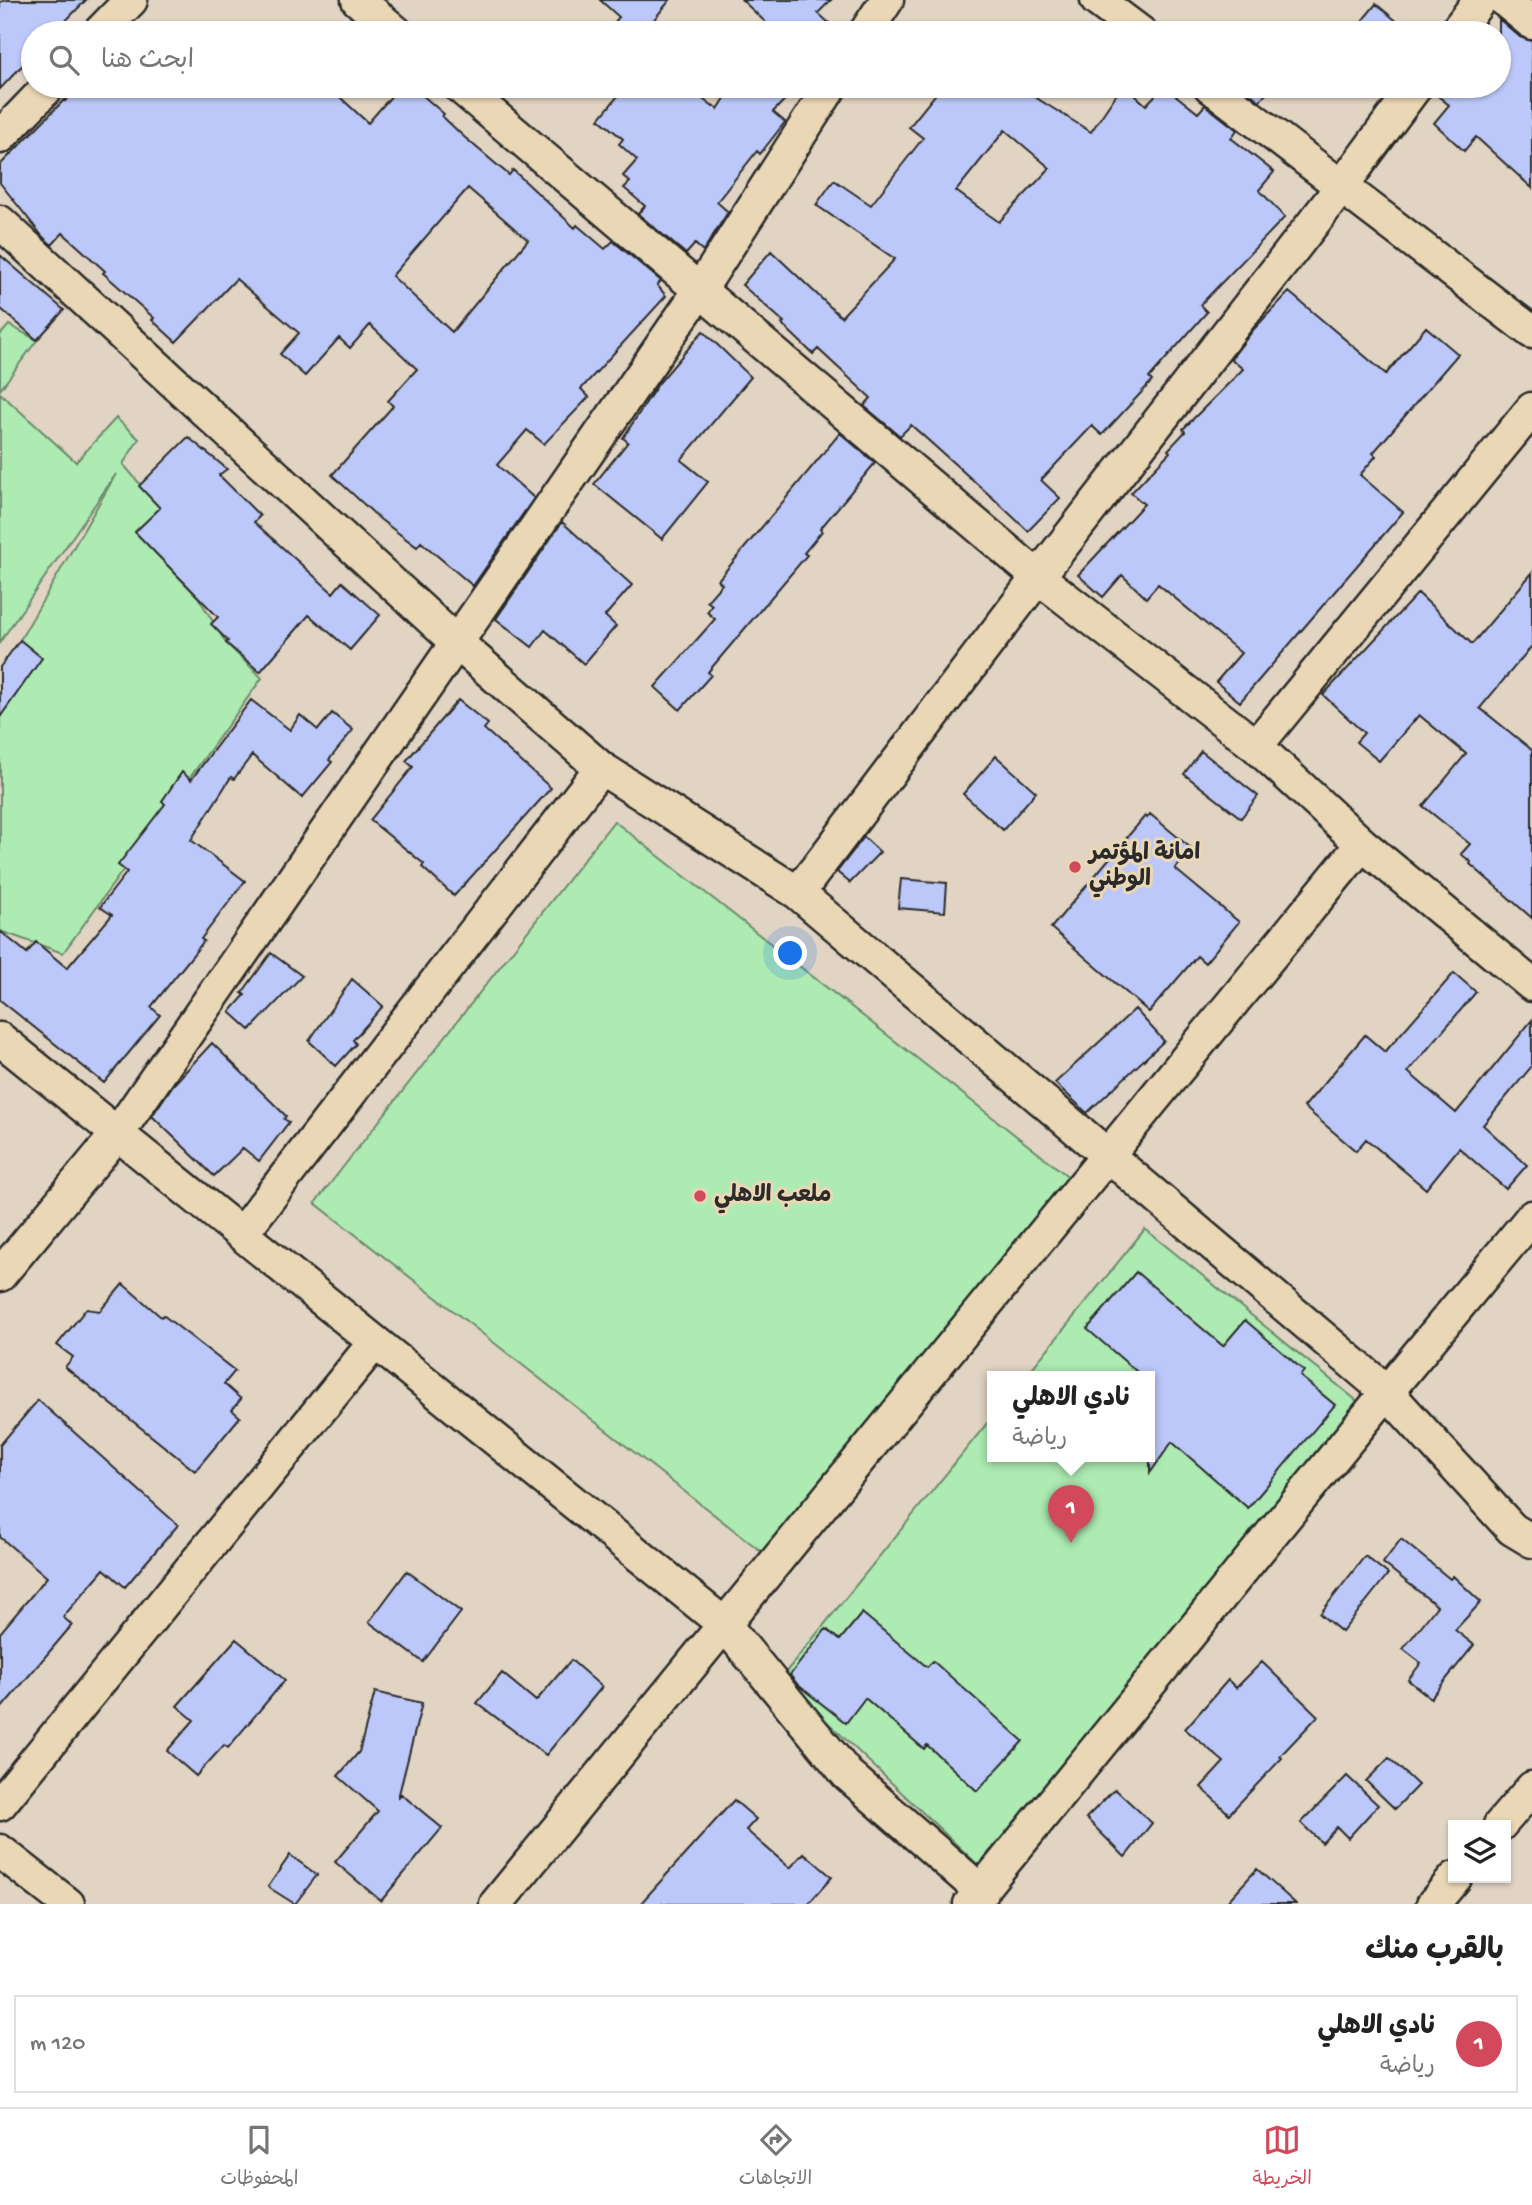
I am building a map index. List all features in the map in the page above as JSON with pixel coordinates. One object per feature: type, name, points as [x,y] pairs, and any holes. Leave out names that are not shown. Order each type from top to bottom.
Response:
[{"type":"street","points":[[111,21],[131,0]]},
{"type":"street","points":[[358,0],[383,21]]},
{"type":"street","points":[[873,21],[887,0]]},
{"type":"street","points":[[1097,0],[1125,21]]},
{"type":"street","points":[[1464,21],[1480,0]]},
{"type":"street","points":[[1504,0],[1532,23]]},
{"type":"street","points":[[0,137],[37,98]]},
{"type":"street","points":[[473,98],[1038,577],[1256,746],[1362,844],[1532,985]]},
{"type":"street","points":[[0,1275],[118,1133],[700,290],[823,98]]},
{"type":"street","points":[[1226,98],[1532,332]]},
{"type":"street","points":[[798,893],[1407,98]]},
{"type":"street","points":[[0,222],[456,642],[601,768],[798,893],[1387,1392],[1512,1529],[1532,1541]]},
{"type":"street","points":[[1256,746],[1532,409]]},
{"type":"street","points":[[242,1233],[601,768]]},
{"type":"street","points":[[495,1904],[1362,844]]},
{"type":"street","points":[[0,1038],[724,1624],[847,1774],[976,1898],[1532,1217]]},
{"type":"street","points":[[0,1804],[376,1342]]},
{"type":"street","points":[[1504,1820],[1532,1788]]},
{"type":"street","points":[[0,1851],[68,1904]]},
{"type":"street","points":[[1433,1904],[1451,1883]]},
{"type":"green space","points":[[9,325],[37,340],[0,390],[0,335]]},
{"type":"green space","points":[[0,393],[76,462],[116,418],[139,439],[123,464],[160,508],[135,532],[198,597],[226,643],[262,678],[63,953],[0,931],[0,717],[42,658],[20,640],[116,474],[0,642]]},
{"type":"green space","name":"ملعب الاهلي","points":[[614,821],[1084,1189],[785,1570],[315,1203]]},
{"type":"green space","points":[[1145,1229],[1367,1409],[978,1865],[781,1678],[987,1423],[987,1462],[1155,1462],[1155,1371],[1030,1371]]},
{"type":"building","points":[[86,0],[66,21],[21,21],[21,67],[0,89],[0,2]]},
{"type":"building","points":[[600,0],[670,0],[653,21],[616,21],[619,17]]},
{"type":"building","points":[[742,0],[831,0],[818,13],[827,21],[764,21]]},
{"type":"building","points":[[1376,4],[1397,21],[1362,21]]},
{"type":"building","points":[[1511,29],[1520,37],[1532,41],[1532,188],[1476,137],[1464,151],[1434,123],[1449,105],[1440,98],[1511,98]]},
{"type":"building","points":[[341,98],[368,123],[390,98],[426,98],[463,136],[509,175],[513,170],[575,228],[577,225],[605,249],[613,241],[661,281],[657,285],[666,296],[581,389],[589,397],[544,444],[527,430],[497,465],[534,498],[473,586],[421,542],[417,547],[381,520],[332,475],[393,406],[388,401],[417,369],[370,325],[350,348],[339,338],[305,376],[280,354],[299,333],[236,279],[176,342],[63,233],[52,245],[43,237],[0,183],[0,165],[64,100]],"holes":[[[468,188],[528,240],[452,332],[392,276]]]},
{"type":"building","points":[[616,98],[701,98],[718,109],[725,98],[786,98],[773,112],[785,122],[760,154],[757,151],[717,202],[728,212],[703,251],[695,244],[686,254],[638,214],[645,206],[624,188],[630,182],[623,176],[637,160],[619,144],[623,139],[599,119]]},
{"type":"building","points":[[933,98],[1036,98],[1091,132],[1114,98],[1138,98],[1146,105],[1153,98],[1179,98],[1198,113],[1205,105],[1237,130],[1231,138],[1274,172],[1259,190],[1285,217],[1200,305],[1207,312],[1149,378],[1152,381],[1102,435],[1092,426],[1041,480],[1060,498],[1028,531],[911,425],[900,436],[864,406],[871,398],[818,349],[813,354],[782,324],[784,322],[742,285],[771,251],[841,317],[895,259],[816,205],[834,180],[871,205],[923,138],[909,127]],"holes":[[[1005,130],[1050,168],[999,222],[956,191]]]},
{"type":"building","points":[[0,255],[64,310],[37,340],[0,308]]},
{"type":"building","points":[[1289,292],[1386,374],[1426,327],[1458,354],[1373,453],[1376,456],[1360,475],[1403,512],[1240,702],[1216,682],[1241,653],[1158,584],[1146,598],[1122,575],[1103,597],[1078,575],[1144,504],[1131,493],[1170,452],[1168,450],[1185,432],[1183,429],[1243,369],[1231,359],[1254,329]]},
{"type":"building","points":[[703,331],[751,377],[681,460],[708,482],[662,539],[594,484],[628,442],[623,438],[658,384]]},
{"type":"building","points":[[840,433],[875,463],[820,529],[822,531],[804,553],[807,555],[708,672],[711,675],[680,710],[655,687],[715,619],[707,612],[712,605],[707,601],[722,584],[718,580]]},
{"type":"building","points":[[188,437],[227,469],[219,475],[260,516],[254,522],[333,593],[342,582],[380,615],[350,650],[309,615],[260,672],[226,643],[228,641],[211,624],[218,617],[135,532],[160,508],[139,486]]},
{"type":"building","points":[[562,522],[632,585],[605,616],[616,626],[584,664],[545,630],[532,647],[496,619]]},
{"type":"building","points":[[1532,573],[1532,646],[1480,708],[1532,750],[1532,918],[1461,854],[1470,844],[1423,806],[1466,754],[1419,715],[1379,761],[1356,742],[1364,733],[1323,695],[1418,593],[1472,644]]},
{"type":"building","points":[[20,640],[42,658],[0,717],[0,667]]},
{"type":"building","points":[[251,700],[290,730],[300,715],[318,730],[332,713],[353,730],[329,760],[332,762],[302,798],[252,755],[234,779],[231,777],[191,840],[245,881],[201,939],[204,941],[151,1007],[160,1015],[104,1083],[0,1000],[0,931],[27,953],[36,942],[67,968],[112,915],[100,907],[127,872],[118,865],[165,804],[162,801],[182,772],[191,780]]},
{"type":"building","points":[[458,700],[488,724],[484,729],[551,788],[454,896],[422,867],[424,864],[370,820],[413,767],[406,761]]},
{"type":"building","points":[[1201,751],[1258,796],[1241,818],[1184,774]]},
{"type":"building","points":[[996,756],[1036,792],[1003,830],[963,794]]},
{"type":"building","points":[[1150,814],[1192,849],[1175,869],[1239,922],[1205,963],[1197,956],[1149,1012],[1051,928],[1145,816],[1147,818]]},
{"type":"building","points":[[864,837],[880,852],[850,883],[837,872]]},
{"type":"building","points":[[901,879],[947,883],[945,912],[898,908]]},
{"type":"building","points":[[271,953],[302,976],[250,1030],[230,1012],[245,995],[242,993]]},
{"type":"building","points":[[1454,973],[1476,992],[1408,1072],[1456,1113],[1532,1020],[1532,1066],[1483,1125],[1527,1165],[1506,1189],[1459,1148],[1426,1189],[1366,1139],[1356,1151],[1304,1107],[1365,1035],[1385,1052]]},
{"type":"building","points":[[352,979],[383,1006],[353,1040],[356,1044],[336,1066],[309,1041]]},
{"type":"building","points":[[1135,1009],[1164,1041],[1087,1113],[1055,1083]]},
{"type":"building","points":[[212,1043],[289,1122],[259,1161],[243,1148],[214,1176],[152,1116],[173,1085]]},
{"type":"building","points":[[1136,1272],[1223,1346],[1245,1320],[1304,1371],[1300,1376],[1335,1405],[1248,1508],[1172,1442],[1150,1473],[1150,1462],[1155,1462],[1155,1371],[1136,1371],[1087,1329]]},
{"type":"building","points":[[123,1284],[161,1317],[163,1315],[235,1371],[224,1384],[241,1399],[232,1410],[240,1417],[195,1471],[65,1367],[73,1357],[57,1345],[86,1309],[100,1311]]},
{"type":"building","points":[[38,1400],[178,1525],[125,1587],[104,1569],[63,1617],[72,1625],[0,1710],[0,1633],[47,1577],[0,1537],[0,1445]]},
{"type":"building","points":[[1401,1539],[1450,1579],[1453,1576],[1481,1602],[1455,1630],[1474,1645],[1431,1698],[1408,1680],[1421,1663],[1403,1649],[1437,1606],[1383,1563]]},
{"type":"building","points":[[1365,1556],[1388,1574],[1342,1632],[1320,1614]]},
{"type":"building","points":[[407,1571],[461,1612],[423,1662],[369,1622]]},
{"type":"building","points":[[862,1613],[927,1667],[933,1661],[1023,1741],[977,1791],[927,1745],[924,1749],[865,1698],[846,1723],[798,1685],[790,1675],[826,1629],[840,1640]]},
{"type":"building","points":[[236,1639],[285,1680],[228,1748],[224,1745],[196,1776],[167,1751],[194,1720],[177,1706]]},
{"type":"building","points":[[571,1660],[602,1687],[546,1755],[477,1703],[502,1673],[536,1701]]},
{"type":"building","points":[[1262,1662],[1318,1716],[1229,1814],[1201,1787],[1224,1762],[1185,1729],[1228,1680],[1236,1688]]},
{"type":"building","points":[[375,1692],[422,1703],[398,1798],[401,1794],[442,1828],[381,1901],[335,1862],[378,1811],[338,1776],[359,1752]]},
{"type":"building","points":[[1389,1758],[1418,1785],[1395,1809],[1366,1781]]},
{"type":"building","points":[[1347,1776],[1378,1805],[1348,1838],[1337,1827],[1322,1843],[1301,1823]]},
{"type":"building","points":[[1115,1789],[1152,1823],[1125,1857],[1086,1818]]},
{"type":"building","points":[[734,1800],[756,1819],[746,1830],[790,1868],[804,1853],[832,1877],[808,1904],[640,1904]]},
{"type":"building","points":[[290,1855],[317,1875],[295,1904],[268,1887]]},
{"type":"building","points":[[1257,1869],[1296,1904],[1225,1904]]},
{"type":"place","name":"امانة المؤتمر الوطني","points":[[1075,867]]},
{"type":"place","name":"ملعب الاهلي","points":[[700,1196]]},
{"type":"place","name":"نادي الاهلي","points":[[1071,1543]]}]
